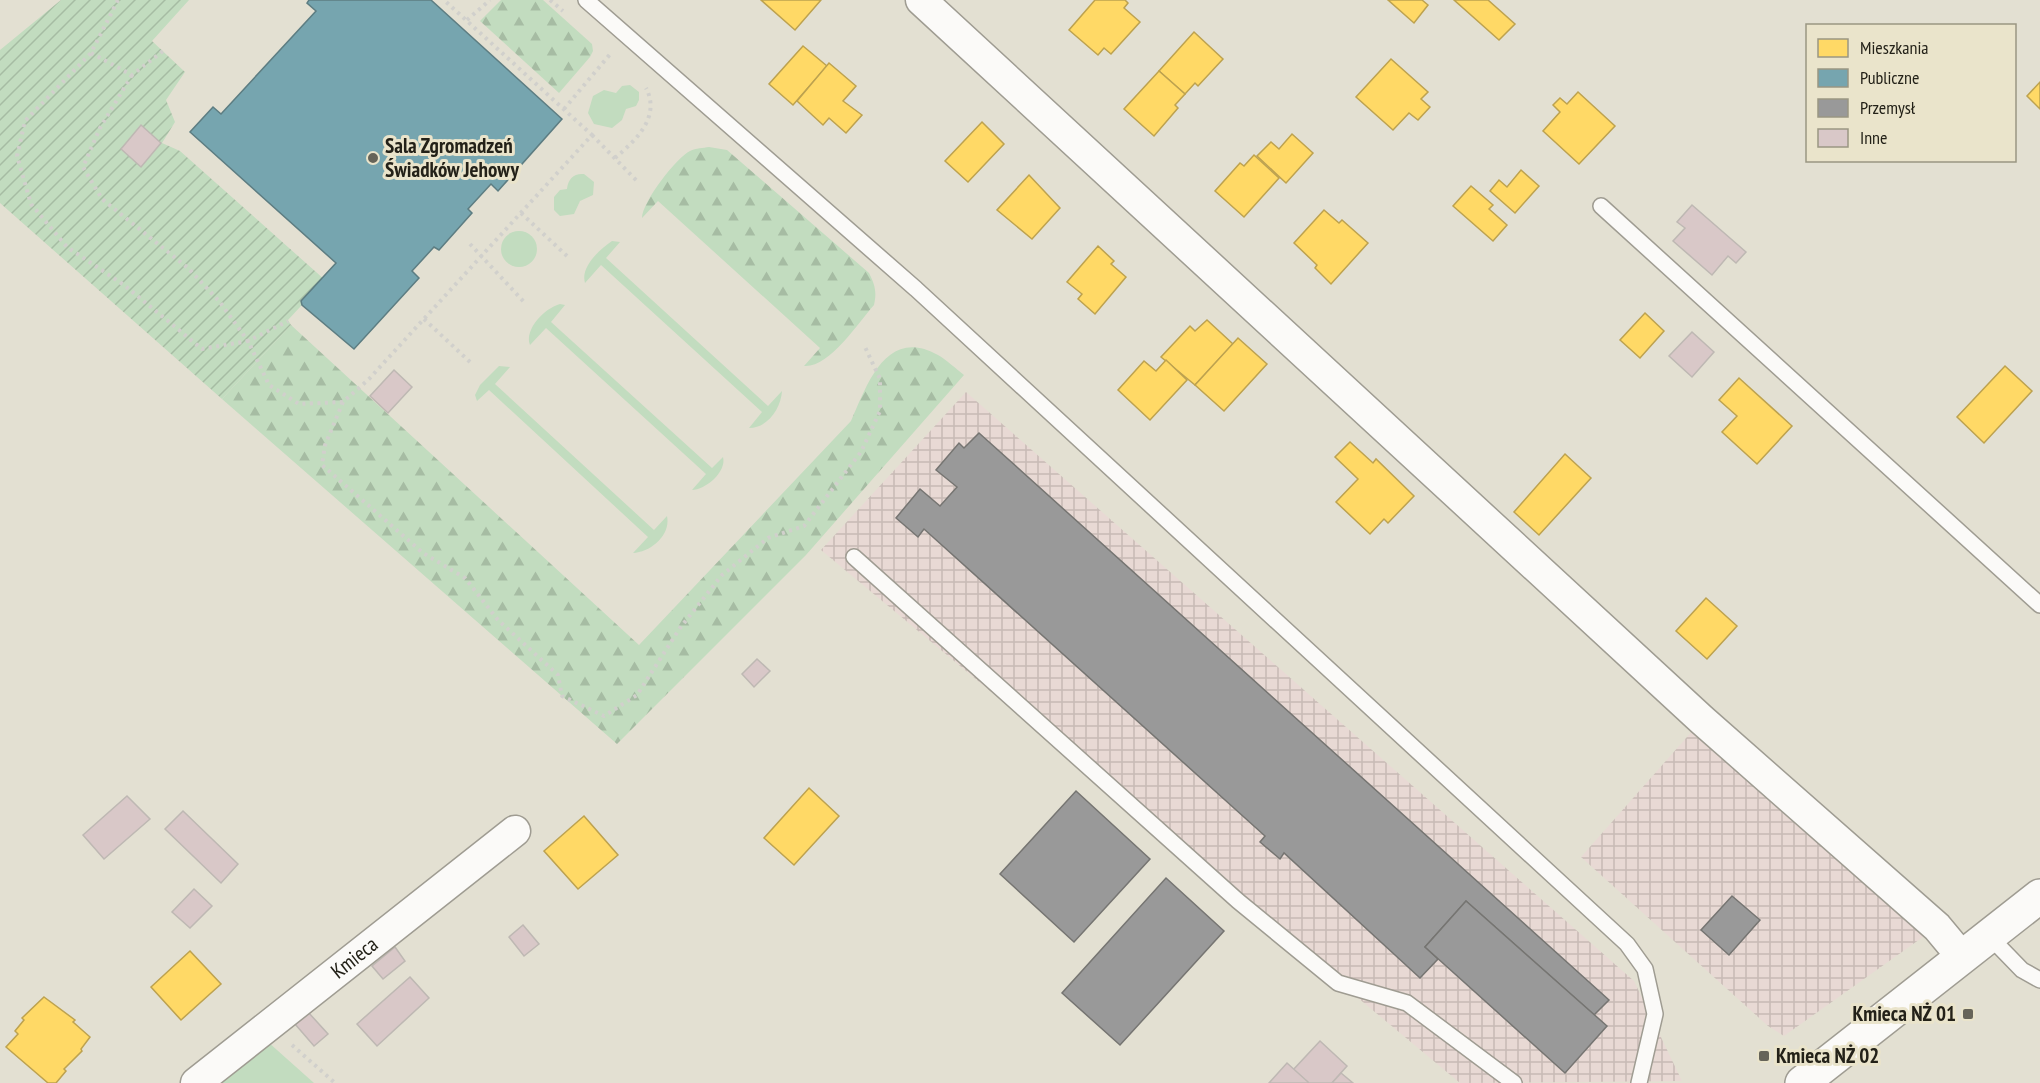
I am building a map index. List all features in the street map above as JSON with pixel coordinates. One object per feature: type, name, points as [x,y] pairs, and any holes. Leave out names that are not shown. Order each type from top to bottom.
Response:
[{"type":"street","points":[[921,0],[1694,712],[1937,927],[1962,957]]},
{"type":"street","name":"Kmieca","points":[[196,1083],[515,831]]},
{"type":"street","points":[[1802,1083],[2040,896]]},
{"type":"lane","points":[[586,0],[916,289],[1627,944],[1645,969],[1655,1014],[1639,1083]]},
{"type":"lane","points":[[1601,206],[2040,604]]},
{"type":"lane","points":[[854,557],[1238,901],[1338,983],[1407,1003],[1515,1083]]},
{"type":"lane","points":[[1989,936],[2022,970],[2040,980]]},
{"type":"path","points":[[118,0],[111,9],[90,53],[25,121],[17,156],[31,204],[67,247],[124,285],[202,349],[248,341],[288,321]]},
{"type":"path","points":[[444,0],[592,135],[637,181]]},
{"type":"path","points":[[467,20],[490,0]]},
{"type":"path","points":[[550,0],[567,15]]},
{"type":"path","points":[[564,109],[627,36]]},
{"type":"path","points":[[602,45],[618,60]]},
{"type":"path","points":[[163,51],[132,75],[100,128],[83,167],[102,199],[188,268],[219,301],[248,341],[269,385],[299,404],[343,402]]},
{"type":"path","points":[[90,53],[132,75]]},
{"type":"path","points":[[615,158],[630,145],[649,120],[651,108],[647,89],[640,82]]},
{"type":"path","points":[[592,135],[369,379],[343,402],[325,445],[322,465],[423,553],[465,578],[498,620],[558,675],[562,696],[604,716],[637,695],[680,628],[722,575],[768,538],[804,526],[861,452],[880,411],[880,380],[866,347]]},
{"type":"path","points":[[521,213],[567,256]]},
{"type":"path","points":[[470,244],[480,258],[525,303]]},
{"type":"path","points":[[424,319],[470,362]]},
{"type":"path","points":[[269,1025],[335,1083]]},
{"type":"shaded area","points":[[966,392],[1634,981],[1682,1081],[1460,1083],[821,550]]},
{"type":"shaded area","points":[[1702,720],[1937,927],[1784,1036],[1768,1026],[1581,857]]},
{"type":"green space","points":[[61,0],[189,0],[152,41],[185,72],[166,100],[175,122],[162,143],[180,151],[325,280],[288,320],[291,325],[222,399],[0,203],[0,50]]},
{"type":"green space","points":[[501,0],[543,0],[592,44],[593,51],[590,57],[559,93],[480,21]]},
{"type":"green space","points":[[630,85],[639,92],[636,106],[626,109],[622,120],[612,128],[594,124],[588,113],[593,96],[604,90],[616,93],[622,86]]},
{"type":"green space","points":[[709,147],[727,150],[869,273],[873,281],[874,305],[833,352],[814,365],[804,366],[820,348],[658,201],[642,218],[654,191],[677,162],[690,151]]},
{"type":"green space","points":[[584,174],[594,182],[593,195],[580,201],[574,214],[560,216],[554,210],[554,197],[560,190],[567,189],[572,177]]},
{"type":"green space","points":[[519,231],[532,236],[537,249],[532,262],[519,267],[506,262],[501,249],[506,236]]},
{"type":"green space","points":[[612,241],[620,242],[606,258],[768,406],[782,391],[779,404],[768,421],[749,428],[762,412],[601,265],[585,283],[585,271],[588,265]]},
{"type":"green space","points":[[560,304],[565,305],[551,322],[712,468],[723,457],[722,468],[709,484],[692,490],[706,474],[546,328],[530,345],[530,332],[537,320],[548,310]]},
{"type":"green space","points":[[291,325],[639,645],[851,421],[872,377],[892,354],[905,348],[920,348],[938,355],[964,375],[806,555],[617,744],[222,399]]},
{"type":"green space","points":[[499,366],[510,367],[495,384],[654,530],[667,516],[666,530],[653,546],[633,553],[648,537],[489,390],[477,401],[475,395],[480,385]]},
{"type":"green space","points":[[268,1042],[314,1083],[218,1083]]},
{"type":"building: Mieszkania","points":[[761,0],[821,0],[795,30]]},
{"type":"building: Mieszkania","points":[[1095,0],[1125,0],[1128,3],[1124,8],[1140,22],[1111,54],[1104,48],[1098,55],[1069,30]]},
{"type":"building: Mieszkania","points":[[1388,0],[1422,0],[1428,5],[1414,23]]},
{"type":"building: Mieszkania","points":[[1454,0],[1488,0],[1515,24],[1499,40]]},
{"type":"building: Mieszkania","points":[[1194,32],[1223,59],[1198,86],[1195,83],[1185,94],[1159,71]]},
{"type":"building: Mieszkania","points":[[803,46],[827,66],[793,105],[769,84]]},
{"type":"building: Mieszkania","points":[[1391,59],[1428,92],[1421,99],[1430,107],[1418,120],[1409,113],[1393,130],[1356,97]]},
{"type":"building: Mieszkania","points":[[829,63],[856,86],[843,101],[862,115],[846,133],[829,118],[823,125],[797,101]]},
{"type":"building: Mieszkania","points":[[1159,71],[1185,94],[1175,105],[1178,108],[1154,136],[1124,109]]},
{"type":"building: Mieszkania","points":[[2040,82],[2040,109],[2027,96]]},
{"type":"building: Mieszkania","points":[[1578,92],[1615,126],[1579,164],[1543,131],[1560,112],[1553,105],[1560,98],[1567,104]]},
{"type":"building: Mieszkania","points":[[982,122],[1004,144],[968,182],[945,161]]},
{"type":"building: Mieszkania","points":[[1292,134],[1313,153],[1286,183],[1257,156],[1271,142],[1279,149]]},
{"type":"building: Mieszkania","points":[[1254,155],[1279,178],[1244,217],[1215,191],[1240,163],[1244,166]]},
{"type":"building: Mieszkania","points":[[1521,170],[1539,186],[1515,213],[1490,191],[1499,180],[1507,187]]},
{"type":"building: Mieszkania","points":[[1029,175],[1060,208],[1032,239],[997,210]]},
{"type":"building: Mieszkania","points":[[1471,186],[1493,205],[1489,209],[1507,225],[1493,241],[1453,206]]},
{"type":"building: Mieszkania","points":[[1324,210],[1339,223],[1342,220],[1368,243],[1331,284],[1315,268],[1317,265],[1294,243]]},
{"type":"building: Mieszkania","points":[[1098,246],[1114,261],[1111,264],[1126,277],[1095,314],[1078,299],[1082,294],[1067,282]]},
{"type":"building: Mieszkania","points":[[1645,313],[1664,331],[1640,358],[1620,340]]},
{"type":"building: Mieszkania","points":[[1207,320],[1233,344],[1195,385],[1161,357],[1190,326],[1195,331]]},
{"type":"building: Mieszkania","points":[[1238,338],[1267,364],[1224,411],[1195,385]]},
{"type":"building: Mieszkania","points":[[1166,360],[1187,380],[1150,420],[1118,390],[1144,361],[1156,371]]},
{"type":"building: Mieszkania","points":[[2005,366],[2032,391],[1984,443],[1957,417]]},
{"type":"building: Mieszkania","points":[[1739,378],[1792,426],[1757,464],[1722,432],[1737,416],[1719,400]]},
{"type":"building: Mieszkania","points":[[1350,442],[1373,463],[1376,459],[1414,496],[1388,523],[1384,519],[1370,534],[1336,502],[1358,479],[1335,457]]},
{"type":"building: Mieszkania","points":[[1565,454],[1591,478],[1539,535],[1514,512]]},
{"type":"building: Mieszkania","points":[[1706,598],[1737,626],[1707,659],[1676,631]]},
{"type":"building: Mieszkania","points":[[809,788],[839,816],[794,865],[764,838]]},
{"type":"building: Mieszkania","points":[[584,816],[618,855],[578,889],[544,851]]},
{"type":"building: Mieszkania","points":[[190,951],[221,984],[181,1020],[151,987]]},
{"type":"building: Mieszkania","points":[[44,997],[75,1020],[73,1022],[90,1037],[81,1049],[82,1051],[64,1069],[66,1071],[56,1083],[48,1083],[6,1047],[18,1034],[15,1031],[24,1020],[22,1018]]},
{"type":"building: Publiczne","name":"Sala Zgromadzeń Świadków Jehowy","points":[[309,0],[431,0],[562,119],[498,191],[491,184],[468,209],[472,213],[439,250],[434,247],[412,271],[419,278],[354,349],[302,305],[301,301],[336,263],[190,132],[213,107],[221,114],[316,11],[307,3]]},
{"type":"building: Przemysł","points":[[979,433],[1609,1000],[1594,1015],[1466,901],[1425,947],[1438,959],[1420,978],[1284,853],[1280,859],[1260,842],[1265,836],[924,529],[918,537],[896,518],[920,489],[940,506],[957,487],[936,470],[959,443],[964,448]]},
{"type":"building: Przemysł","points":[[1076,791],[1150,859],[1074,942],[1000,874]]},
{"type":"building: Przemysł","points":[[1166,878],[1224,931],[1120,1045],[1062,993]]},
{"type":"building: Przemysł","points":[[1732,896],[1760,920],[1729,955],[1701,930]]},
{"type":"building: Przemysł","points":[[1466,901],[1607,1026],[1565,1073],[1425,947]]},
{"type":"building: Inne","points":[[141,125],[161,143],[141,167],[121,149]]},
{"type":"building: Inne","points":[[1692,205],[1746,252],[1736,263],[1728,256],[1712,275],[1673,241],[1685,228],[1677,222]]},
{"type":"building: Inne","points":[[1692,332],[1714,352],[1692,377],[1669,356]]},
{"type":"building: Inne","points":[[394,370],[412,387],[388,413],[370,396]]},
{"type":"building: Inne","points":[[757,659],[770,671],[754,687],[742,674]]},
{"type":"building: Inne","points":[[127,796],[150,819],[104,859],[83,835]]},
{"type":"building: Inne","points":[[183,811],[238,864],[221,883],[165,829]]},
{"type":"building: Inne","points":[[194,889],[212,906],[190,928],[172,912]]},
{"type":"building: Inne","points":[[523,925],[539,944],[524,956],[509,937]]},
{"type":"building: Inne","points":[[395,947],[405,961],[383,979],[372,966]]},
{"type":"building: Inne","points":[[410,977],[429,998],[377,1046],[357,1024]]},
{"type":"building: Inne","points":[[308,1012],[328,1034],[314,1046],[295,1024]]},
{"type":"building: Inne","points":[[1320,1041],[1347,1066],[1332,1083],[1309,1083],[1293,1070]]},
{"type":"building: Inne","points":[[1287,1063],[1308,1082],[1308,1083],[1269,1083]]},
{"type":"building: Inne","points":[[1341,1073],[1353,1083],[1332,1083]]},
{"type":"place","name":"Sala Zgromadzeń Świadków Jehowy","points":[[373,158]]},
{"type":"place","name":"Kmieca NŻ 01","points":[[1968,1014]]},
{"type":"place","name":"Kmieca NŻ 02","points":[[1764,1056]]}]
